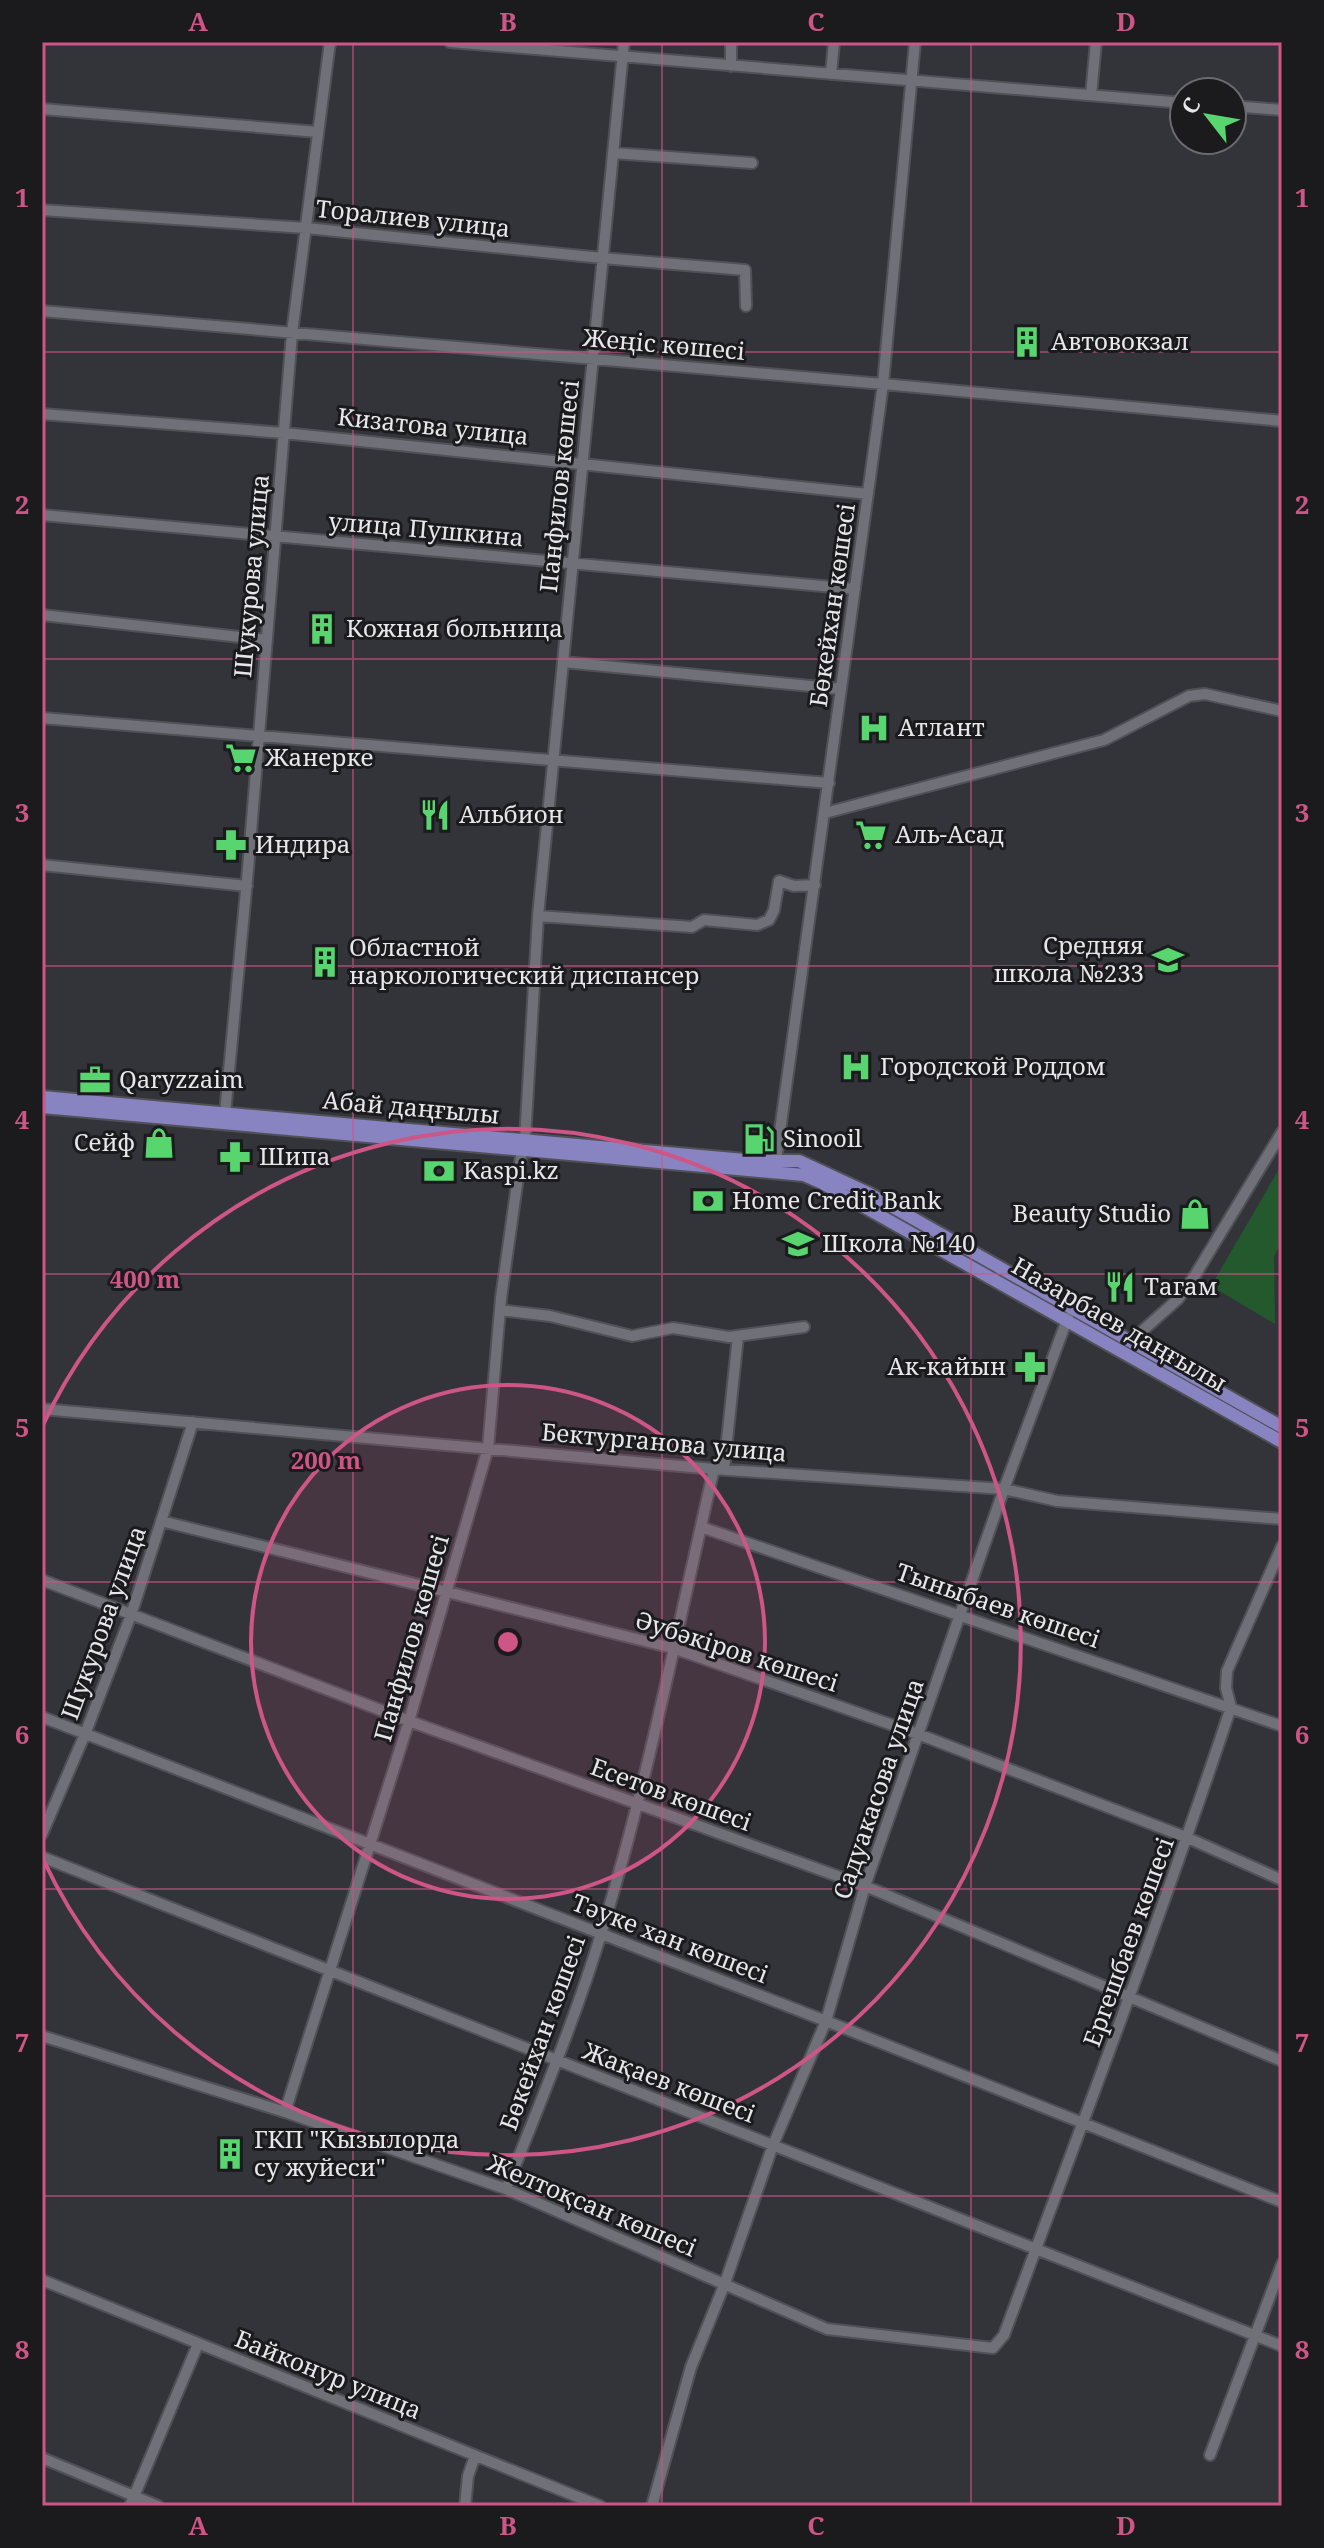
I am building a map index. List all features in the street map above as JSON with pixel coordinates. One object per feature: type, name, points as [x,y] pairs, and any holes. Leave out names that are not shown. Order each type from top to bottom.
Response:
[{"type":"main road","name":"Абай даңғылы","points":[[42,1097],[523,1144]]},
{"type":"main road","name":"Абай даңғылы","points":[[42,1107],[523,1144]]},
{"type":"main road","name":"Назарбаев даңғылы","points":[[523,1144],[776,1166],[804,1175],[1282,1442]]},
{"type":"main road","name":"Назарбаев даңғылы","points":[[776,1166],[799,1161],[834,1175],[1282,1427]]},
{"type":"street","name":"Шукурова улица","points":[[225,1114],[247,886],[292,333],[330,42]]},
{"type":"street","points":[[450,42],[1168,102]]},
{"type":"street","name":"Панфилов көшесі","points":[[285,2112],[409,1721],[488,1448],[500,1310],[526,1126],[538,916],[624,42]]},
{"type":"street","points":[[731,42],[731,66]]},
{"type":"street","points":[[831,74],[834,42]]},
{"type":"street","name":"Бөкейхан көшесі","points":[[776,1166],[883,384],[915,42]]},
{"type":"street","points":[[1091,95],[1096,42]]},
{"type":"street","points":[[1248,107],[1282,110]]},
{"type":"street","points":[[42,109],[318,132]]},
{"type":"street","points":[[613,153],[752,163]]},
{"type":"street","name":"Торалиев улица","points":[[42,210],[306,228],[745,270],[746,306]]},
{"type":"street","name":"Жеңіс көшесі","points":[[42,311],[1282,421]]},
{"type":"street","name":"Кизатова улица","points":[[42,414],[284,433],[868,494]]},
{"type":"street","name":"улица Пушкина","points":[[42,515],[855,589]]},
{"type":"street","points":[[42,615],[267,640]]},
{"type":"street","points":[[563,662],[841,689]]},
{"type":"street","points":[[825,813],[1104,740],[1189,696],[1205,694],[1282,711]]},
{"type":"street","points":[[42,718],[829,783]]},
{"type":"street","points":[[42,865],[247,886]]},
{"type":"street","points":[[538,916],[692,927],[704,920],[757,925],[769,920],[774,910],[779,881],[794,886],[815,885]]},
{"type":"street","points":[[1131,1341],[1178,1299],[1194,1277],[1282,1132]]},
{"type":"street","name":"Садуакасова улица","points":[[652,2506],[691,2367],[725,2283],[773,2145],[826,2021],[865,1886],[1004,1489],[1072,1308]]},
{"type":"street","points":[[500,1310],[550,1316],[632,1336],[673,1328],[729,1337],[804,1327]]},
{"type":"street","name":"Бөкейхан көшесі","points":[[506,2189],[557,2060],[601,1934],[636,1804],[701,1527],[719,1469],[738,1336]]},
{"type":"street","name":"Бектурганова улица","points":[[42,1409],[719,1469],[1004,1489],[1057,1501],[1282,1519]]},
{"type":"street","name":"Шукурова улица","points":[[42,1834],[131,1615],[193,1422]]},
{"type":"street","name":"Әубәкіров көшесі","points":[[161,1521],[673,1648],[918,1734],[1188,1838],[1282,1880]]},
{"type":"street","name":"Тыныбаев көшесі","points":[[701,1527],[1282,1726]]},
{"type":"street","name":"Ергешбаев көшесі","points":[[993,2348],[1004,2335],[1188,1838],[1231,1707],[1226,1688],[1227,1671],[1282,1546]]},
{"type":"street","name":"Есетов көшесі","points":[[42,1580],[409,1721],[865,1886],[1282,2061]]},
{"type":"street","name":"Тәуке хан көшесі","points":[[42,1717],[826,2021],[1282,2202]]},
{"type":"street","name":"Жақаев көшесі","points":[[42,1857],[1282,2346]]},
{"type":"street","name":"Желтоқсан көшесі","points":[[42,2036],[285,2112],[506,2189],[827,2329],[993,2348]]},
{"type":"street","points":[[1210,2455],[1282,2264]]},
{"type":"street","name":"Байконур улица","points":[[42,2280],[600,2506]]},
{"type":"street","points":[[132,2501],[198,2344]]},
{"type":"street","points":[[465,2506],[468,2476],[475,2456]]},
{"type":"street","points":[[42,2458],[132,2501],[158,2506]]},
{"type":"green space","points":[[1282,1164],[1282,1242],[1274,1256],[1275,1324],[1211,1286]]},
{"type":"place","name":"Автовокзал","points":[[1027,342]]},
{"type":"place","name":"Кожная больница","points":[[322,629]]},
{"type":"place","name":"Атлант","points":[[874,728]]},
{"type":"place","name":"Жанерке","points":[[241,758]]},
{"type":"place","name":"Альбион","points":[[435,815]]},
{"type":"place","name":"Аль-Асад","points":[[871,835]]},
{"type":"place","name":"Индира","points":[[231,845]]},
{"type":"place","name":"Средняя школа №233","points":[[1168,960]]},
{"type":"place","name":"Областной наркологический диспансер","points":[[325,962]]},
{"type":"place","name":"Городской Роддом","points":[[856,1067]]},
{"type":"place","name":"Qaryzzaim","points":[[95,1080]]},
{"type":"place","name":"Sinooil","points":[[759,1139]]},
{"type":"place","name":"Сейф","points":[[159,1143]]},
{"type":"place","name":"Шипа","points":[[235,1157]]},
{"type":"place","name":"Kaspi.kz","points":[[439,1171]]},
{"type":"place","name":"Home Credit Bank","points":[[708,1201]]},
{"type":"place","name":"Beauty Studio","points":[[1195,1214]]},
{"type":"place","name":"Школа №140","points":[[798,1244]]},
{"type":"place","name":"Тагам","points":[[1120,1287]]},
{"type":"place","name":"Ак-кайын","points":[[1030,1367]]},
{"type":"place","name":"ГКП \"Кызылорда су жуйеси\"","points":[[230,2154]]}]
